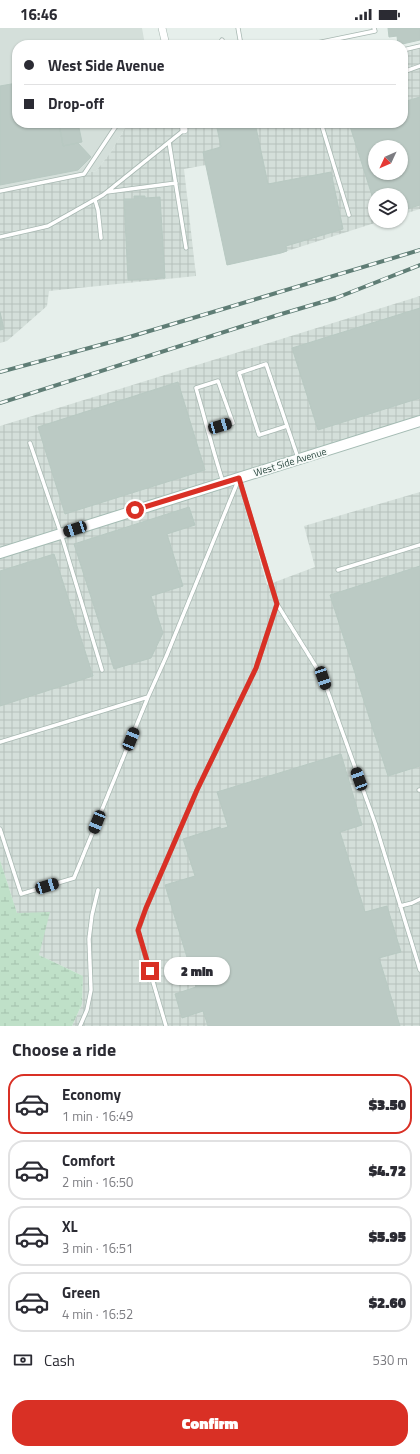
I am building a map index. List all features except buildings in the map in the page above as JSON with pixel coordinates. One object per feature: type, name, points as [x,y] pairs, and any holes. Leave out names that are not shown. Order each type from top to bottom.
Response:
[{"type":"street","points":[[163,28],[165,40]]},
{"type":"street","name":"West Side Avenue","points":[[0,553],[420,421]]},
{"type":"lane","points":[[238,28],[240,40]]},
{"type":"lane","points":[[331,40],[375,31],[374,28]]},
{"type":"lane","points":[[408,49],[420,46]]},
{"type":"lane","points":[[408,70],[420,66]]},
{"type":"lane","points":[[0,191],[84,174],[115,128]]},
{"type":"lane","points":[[0,237],[48,226],[95,200],[169,142],[182,128]]},
{"type":"lane","points":[[323,128],[349,215]]},
{"type":"lane","points":[[169,142],[186,248]]},
{"type":"lane","points":[[107,192],[176,183]]},
{"type":"lane","points":[[95,200],[98,210],[101,238]]},
{"type":"lane","points":[[287,426],[259,435],[239,373],[266,364],[287,426],[298,460]]},
{"type":"lane","points":[[208,430],[233,422],[218,381],[196,388],[208,430],[224,483]]},
{"type":"lane","points":[[30,443],[61,534],[102,670]]},
{"type":"lane","points":[[239,478],[277,604],[323,678],[374,823],[420,970]]},
{"type":"lane","points":[[0,829],[21,894],[74,878],[239,478]]},
{"type":"lane","points":[[338,570],[420,545]]},
{"type":"lane","points":[[166,1026],[138,930],[197,790],[256,668],[277,604]]},
{"type":"lane","points":[[0,742],[148,697]]},
{"type":"lane","points":[[80,1026],[87,1010],[91,990],[89,939],[92,915],[98,890]]},
{"type":"lane","points":[[400,906],[420,899]]},
{"type":"shaded area","points":[[0,28],[142,28],[144,40],[12,40],[12,128],[125,128],[111,152],[96,171],[0,192]]},
{"type":"shaded area","points":[[420,47],[420,209],[408,213],[408,188],[368,188],[368,225],[281,253],[227,265],[206,165],[184,169],[196,276],[49,291],[47,306],[7,341],[0,343],[0,192],[96,171],[111,152],[125,128],[408,128],[408,50]]},
{"type":"shaded area","points":[[420,296],[420,415],[236,477],[267,585],[315,567],[304,526],[420,492],[420,1026],[72,1026],[82,1004],[83,976],[39,955],[17,913],[0,860],[0,426]]},
{"type":"green space","points":[[0,860],[17,913],[50,912],[39,955],[83,976],[82,1004],[72,1026],[0,1026]]},
{"type":"railway","points":[[0,372],[126,338],[420,250]]},
{"type":"railway","points":[[0,403],[336,298],[420,265]]},
{"type":"route","points":[[135,510],[239,478],[277,604],[256,668],[197,790],[138,930],[150,971]]}]
